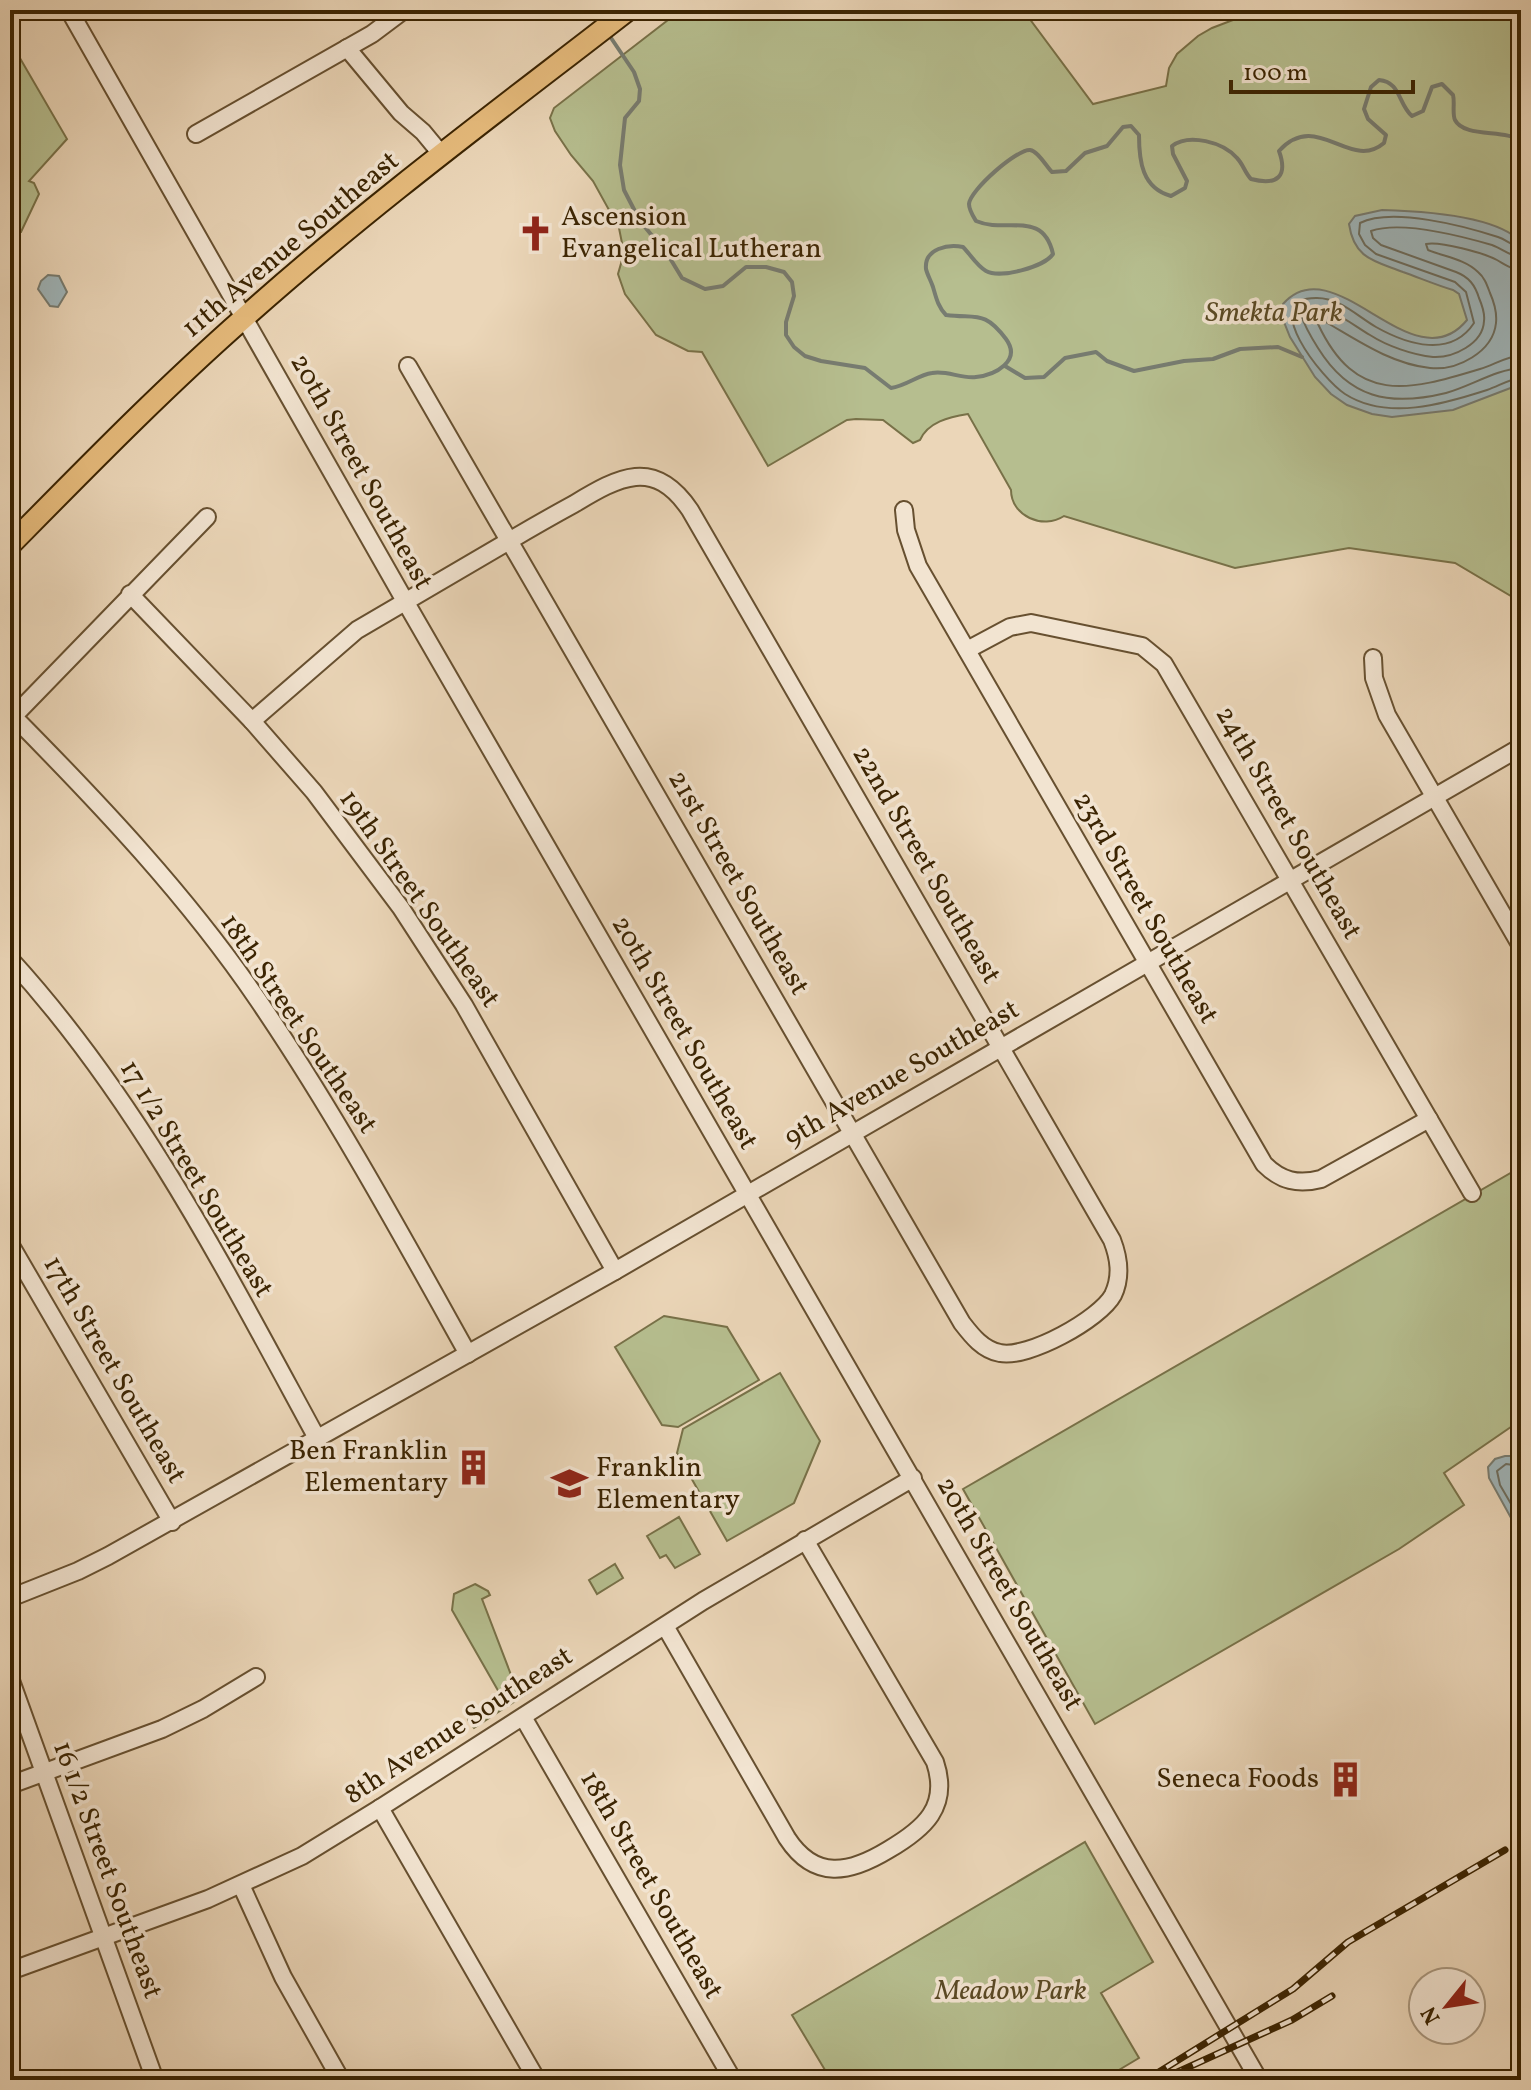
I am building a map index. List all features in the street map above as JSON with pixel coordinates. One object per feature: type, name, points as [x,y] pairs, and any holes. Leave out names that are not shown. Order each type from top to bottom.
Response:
[{"type":"main road","name":"11th Avenue Southeast","points":[[10,545],[141,413],[244,317],[442,155],[628,10]]},
{"type":"street","name":"20th Street Southeast","points":[[69,10],[405,601],[1259,2080]]},
{"type":"street","points":[[196,134],[372,34],[404,10]]},
{"type":"street","points":[[347,48],[401,113],[423,132],[442,155]]},
{"type":"street","name":"21st Street Southeast","points":[[408,366],[962,1323],[980,1344],[1000,1353],[1021,1354],[1066,1332]]},
{"type":"street","name":"22nd Street Southeast","points":[[509,541],[606,484],[625,478],[652,478],[673,488],[690,510],[1003,1048],[1117,1253],[1119,1271],[1112,1296],[1101,1309],[1066,1332]]},
{"type":"street","name":"23rd Street Southeast","points":[[904,510],[906,530],[918,566],[1259,1157],[1280,1177],[1296,1182],[1321,1179],[1429,1119]]},
{"type":"street","points":[[12,718],[207,517]]},
{"type":"street","points":[[252,721],[345,640],[509,541]]},
{"type":"street","name":"19th Street Southeast","points":[[130,594],[252,721],[314,792],[433,955],[615,1271]]},
{"type":"street","name":"24th Street Southeast","points":[[967,650],[1010,627],[1031,623],[1149,650],[1171,674],[1472,1193]]},
{"type":"street","points":[[1373,658],[1374,678],[1382,704],[1521,946]]},
{"type":"street","name":"18th Street Southeast","points":[[12,718],[102,807],[206,929],[257,998],[344,1137],[468,1354]]},
{"type":"street","name":"9th Avenue Southeast","points":[[10,1598],[78,1571],[318,1440],[1521,747]]},
{"type":"street","name":"17 1/2 Street Southeast","points":[[10,959],[101,1071],[157,1155],[189,1206],[318,1440]]},
{"type":"street","name":"17th Street Southeast","points":[[10,1244],[172,1522]]},
{"type":"street","name":"8th Avenue Southeast","points":[[10,1971],[241,1885],[302,1856],[665,1626],[913,1478]]},
{"type":"street","points":[[665,1626],[795,1849],[813,1864],[839,1870],[865,1863],[889,1850],[915,1834],[933,1813],[939,1792],[937,1765],[805,1540]]},
{"type":"street","points":[[10,1785],[174,1724],[256,1677]]},
{"type":"street","name":"16 1/2 Street Southeast","points":[[10,1678],[155,2080]]},
{"type":"street","name":"18th Street Southeast","points":[[523,1717],[733,2080]]},
{"type":"street","points":[[380,1808],[537,2080]]},
{"type":"street","points":[[241,1885],[283,1977],[341,2080]]},
{"type":"green space","name":"Smekta Park","points":[[681,10],[1023,10],[1093,104],[1166,86],[1169,68],[1177,54],[1198,36],[1259,10],[1455,10],[1459,18],[1491,10],[1521,10],[1521,602],[1455,563],[1349,548],[1235,568],[1064,516],[1047,522],[1038,521],[1016,507],[1011,490],[968,414],[940,421],[913,443],[883,420],[847,420],[768,466],[702,352],[688,351],[656,335],[625,294],[618,274],[624,253],[619,228],[593,181],[571,155],[550,118],[554,108]]},
{"type":"green space","points":[[10,41],[67,139],[29,181],[34,183],[39,194],[21,232],[10,232]]},
{"type":"green space","points":[[1521,1167],[1521,1420],[1444,1473],[1464,1505],[1399,1549],[1095,1724],[963,1489]]},
{"type":"green space","points":[[664,1316],[727,1327],[759,1380],[678,1427],[662,1425],[615,1347]]},
{"type":"green space","points":[[780,1373],[820,1441],[794,1503],[727,1541],[677,1453],[683,1429]]},
{"type":"green space","points":[[679,1517],[700,1554],[675,1568],[666,1555],[660,1558],[647,1536]]},
{"type":"green space","points":[[615,1564],[623,1578],[597,1594],[589,1580]]},
{"type":"green space","points":[[475,1584],[490,1595],[482,1599],[513,1680],[523,1678],[532,1690],[474,1728],[468,1720],[472,1713],[500,1694],[452,1610],[454,1594]]},
{"type":"green space","name":"Meadow Park","points":[[1085,1842],[1153,1962],[1101,1993],[1139,2058],[1102,2080],[831,2080],[792,2015]]},
{"type":"water","points":[[1382,210],[1436,213],[1476,220],[1509,233],[1521,242],[1521,384],[1453,410],[1392,417],[1347,405],[1315,377],[1284,322],[1283,304],[1304,290],[1326,291],[1423,337],[1446,336],[1467,320],[1459,294],[1453,290],[1383,265],[1361,252],[1349,224],[1355,216]]},
{"type":"water","points":[[48,275],[59,276],[67,292],[58,307],[50,306],[38,289]]},
{"type":"water","points":[[1516,1456],[1521,1461],[1521,1536],[1489,1478],[1488,1467],[1495,1459]]},
{"type":"waterway","points":[[594,10],[600,21]]},
{"type":"waterway","points":[[607,32],[634,72],[640,89],[639,101],[625,118],[620,165],[624,190],[640,221],[682,278],[705,289],[723,286],[746,267],[766,267],[784,272],[792,282],[794,296],[786,322],[786,335],[794,347],[805,356],[821,361],[865,368],[891,388],[932,373],[983,376],[998,370],[1009,360],[1010,347],[992,324],[979,318],[946,315],[943,312],[926,262],[938,249],[963,247],[983,269],[1001,274],[1032,267],[1053,254],[1048,240],[1032,227],[976,221],[970,208],[971,198],[985,180],[1024,151],[1036,153],[1052,172],[1066,171],[1085,153],[1107,146],[1123,127],[1131,126],[1139,135],[1141,164],[1148,180],[1161,192],[1171,196],[1185,188],[1187,181],[1172,146],[1187,140],[1206,141],[1231,152],[1251,179],[1274,180],[1281,173],[1279,151],[1293,140],[1307,136],[1320,138],[1359,151],[1371,150],[1384,143],[1386,135],[1368,119],[1364,109],[1371,87],[1379,80],[1395,89],[1412,116],[1423,111],[1432,87],[1442,84],[1453,95],[1454,117],[1460,126],[1521,141]]},
{"type":"waterway","points":[[1005,366],[1025,378],[1044,377],[1065,358],[1096,352],[1107,361],[1134,371],[1213,359],[1240,349],[1278,347],[1302,357]]},
{"type":"waterway","points":[[1513,388],[1521,398]]},
{"type":"railway","points":[[1146,2080],[1293,1989],[1348,1942],[1505,1850]]},
{"type":"railway","points":[[1171,2075],[1292,2020],[1332,1996]]},
{"type":"place","name":"Ascension Evangelical Lutheran","points":[[535,233]]},
{"type":"place","name":"Ben Franklin Elementary","points":[[474,1467]]},
{"type":"place","name":"Franklin Elementary","points":[[570,1484]]},
{"type":"place","name":"Seneca Foods","points":[[1345,1779]]}]
